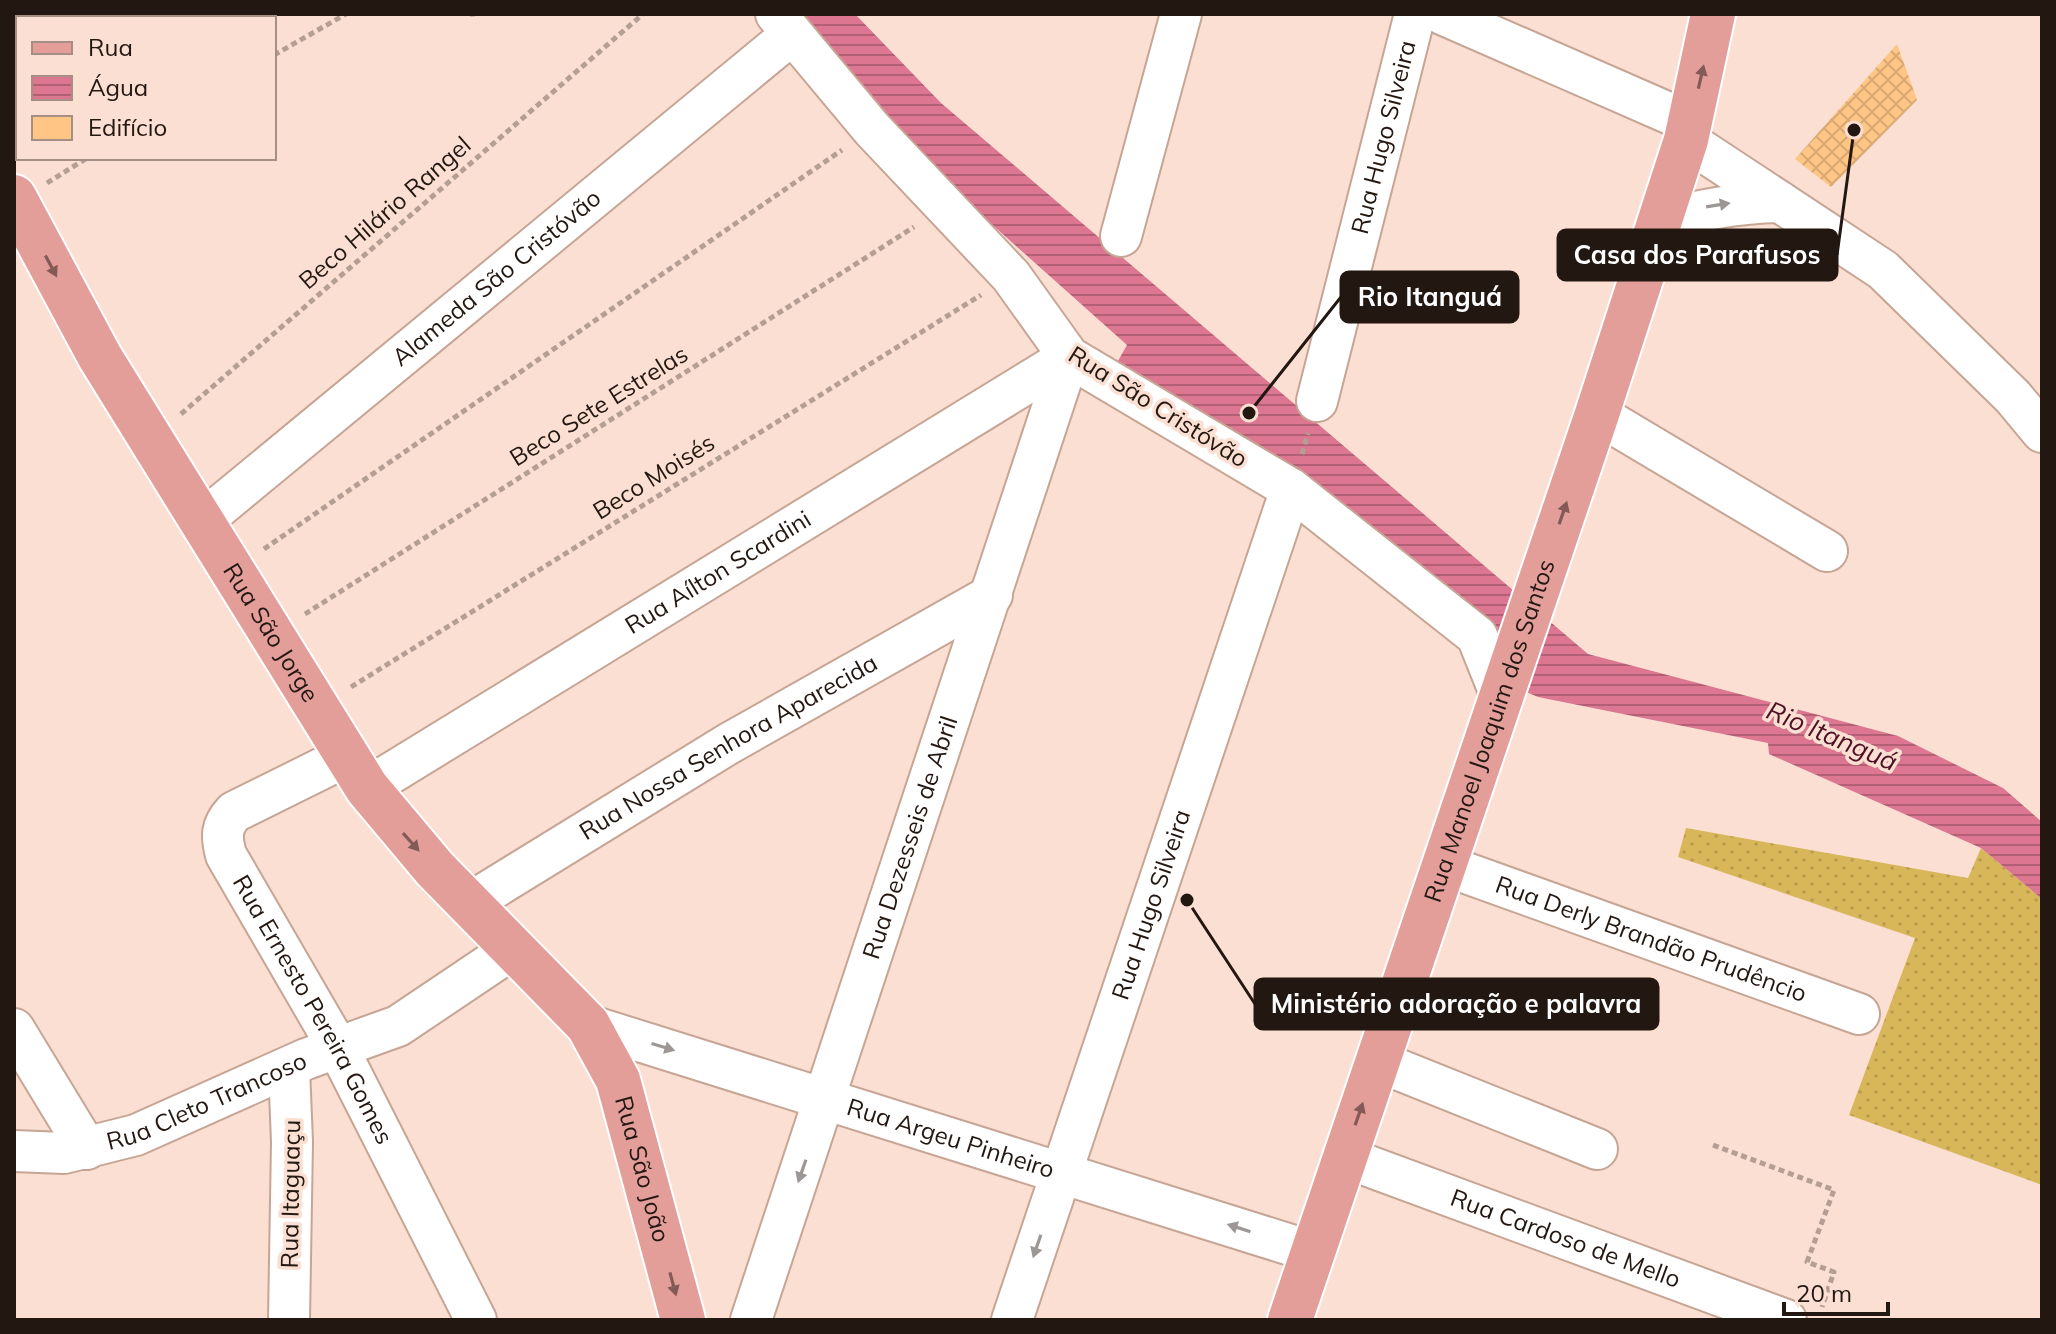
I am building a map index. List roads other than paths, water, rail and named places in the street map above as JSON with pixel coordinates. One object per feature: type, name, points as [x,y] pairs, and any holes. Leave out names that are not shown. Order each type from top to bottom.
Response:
[{"type":"main road","name":"Rua Manoel Joaquim dos Santos","points":[[1290,1320],[1597,414],[1687,131],[1713,14]]},
{"type":"main road","name":"Rua São Jorge","points":[[14,197],[100,357],[357,772],[404,834],[468,904],[588,1025]]},
{"type":"main road","name":"Rua São João","points":[[588,1025],[618,1080],[683,1320]]},
{"type":"street","points":[[1121,236],[1181,14]]},
{"type":"street","name":"Rua Hugo Silveira","points":[[1314,410],[1415,14]]},
{"type":"street","points":[[1442,14],[1687,131],[1780,202],[1883,270],[2028,393],[2042,432]]},
{"type":"street","name":"Rua São Cristóvão","points":[[784,24],[872,129],[1011,276],[1069,357],[1296,474],[1477,636],[1503,690]]},
{"type":"street","name":"Alameda São Cristóvão","points":[[202,521],[784,24]]},
{"type":"street","points":[[1658,222],[1701,208],[1734,203],[1780,202]]},
{"type":"street","name":"Rua Dezesseis de Abril","points":[[751,1320],[1069,357]]},
{"type":"street","name":"Rua Aílton Scardini","points":[[357,772],[1069,357]]},
{"type":"street","points":[[1597,414],[1827,551]]},
{"type":"street","name":"Rua Hugo Silveira","points":[[1012,1320],[1296,474]]},
{"type":"street","name":"Rua Nossa Senhora Aparecida","points":[[468,904],[728,744],[992,595]]},
{"type":"street","name":"Rua Ernesto Pereira Gomes","points":[[357,772],[234,812],[224,822],[221,838],[226,855],[338,1048],[476,1320]]},
{"type":"street","name":"Rua Derly Brandão Prudêncio","points":[[1444,865],[1859,1014]]},
{"type":"street","name":"Rua Cleto Trancoso","points":[[14,1151],[64,1153],[136,1135],[289,1068],[398,1026],[514,948]]},
{"type":"street","name":"Rua Argeu Pinheiro","points":[[588,1025],[827,1097],[1313,1252]]},
{"type":"street","points":[[14,1029],[87,1149]]},
{"type":"street","points":[[1377,1061],[1597,1149]]},
{"type":"street","name":"Rua Itaguaçu","points":[[289,1068],[292,1142],[289,1320]]},
{"type":"street","name":"Rua Cardoso de Mello","points":[[1344,1157],[1786,1320]]},
{"type":"water","name":"Rio Itanguá","points":[[795,14],[855,14],[941,103],[1588,654],[1898,736],[2003,788],[2042,822],[2042,899],[1981,848],[1769,754],[1768,743],[1538,697],[1515,687],[1392,552],[1311,478],[1114,368],[1127,345],[969,204]]},
{"type":"place","name":"Casa dos Parafusos","points":[[1854,130]]},
{"type":"place","name":"Rio Itanguá","points":[[1249,413]]},
{"type":"place","name":"Ministério adoração e palavra","points":[[1187,900]]}]
